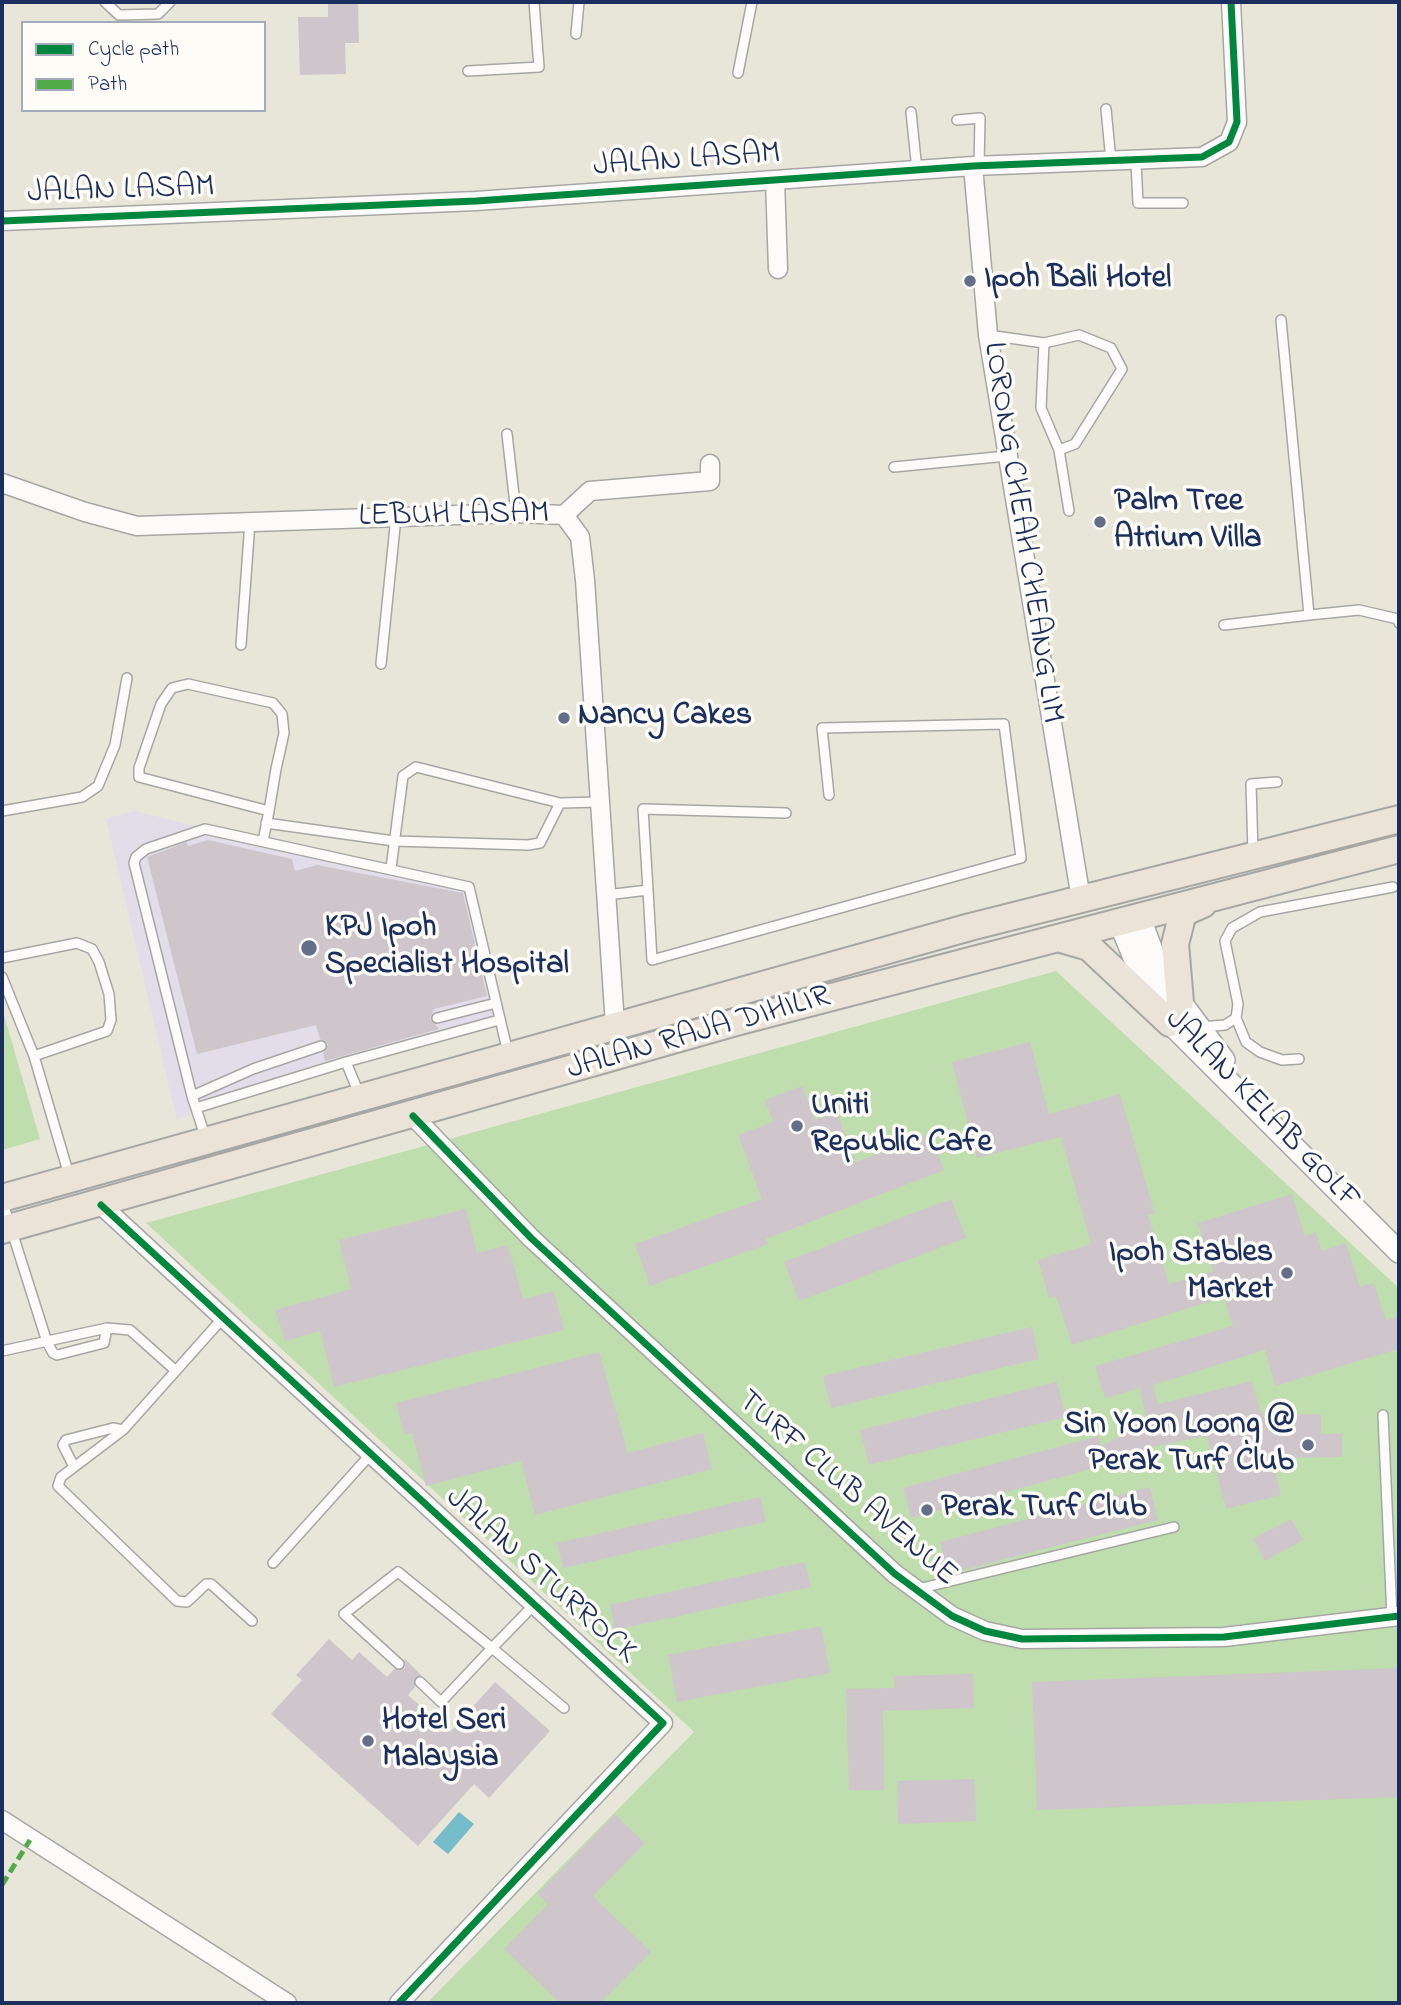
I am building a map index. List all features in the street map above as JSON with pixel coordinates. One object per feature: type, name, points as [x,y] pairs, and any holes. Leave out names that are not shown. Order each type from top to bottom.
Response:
[{"type":"main road","name":"JALAN RAJA DIHILIR","points":[[2,1198],[361,1099],[508,1054],[970,927],[1399,819]]},
{"type":"main road","name":"JALAN RAJA DIHILIR","points":[[6,1229],[101,1205],[185,1178],[413,1116],[736,1022],[1058,938],[1129,915],[1217,897],[1399,849]]},
{"type":"main road","points":[[970,927],[1013,932],[1119,906],[1129,915],[1145,893],[1217,875],[1242,857]]},
{"type":"main road","points":[[1182,1021],[1175,944],[1183,913],[1217,897]]},
{"type":"main road","points":[[1058,938],[1089,947],[1182,1021]]},
{"type":"main road","points":[[207,1141],[235,1149],[354,1132]]},
{"type":"street","name":"JALAN LASAM","points":[[2,221],[477,201],[976,166],[1136,162],[1202,157],[1229,142],[1237,122],[1231,2]]},
{"type":"street","name":"LORONG CHEAH CHEANG LIM","points":[[976,166],[988,335],[1006,456],[1082,899]]},
{"type":"street","points":[[775,180],[778,269]]},
{"type":"street","points":[[564,515],[590,491],[710,481],[710,464]]},
{"type":"street","name":"LEBUH LASAM","points":[[2,483],[85,512],[137,526],[516,513],[564,515],[580,537],[585,580],[615,1025]]},
{"type":"street","points":[[1129,915],[1163,977],[1182,1021]]},
{"type":"street","name":"JALAN KELAB GOLF","points":[[1182,1021],[1399,1235]]},
{"type":"street","name":"JALAN KELAB GOLF","points":[[1182,1021],[1399,1252]]},
{"type":"street","name":"TURF CLUB AVENUE","points":[[413,1116],[531,1238],[895,1574],[952,1616],[985,1631],[1021,1639],[1224,1637],[1396,1616]]},
{"type":"street","name":"JALAN STURROCK","points":[[101,1205],[663,1723],[399,2003]]},
{"type":"street","points":[[2,1820],[287,2003]]},
{"type":"lane","points":[[105,2],[119,15],[158,14],[170,2]]},
{"type":"lane","points":[[468,71],[539,67],[534,2]]},
{"type":"lane","points":[[576,34],[579,2]]},
{"type":"lane","points":[[738,73],[752,2]]},
{"type":"lane","points":[[1106,109],[1111,162]]},
{"type":"lane","points":[[911,113],[917,170]]},
{"type":"lane","points":[[957,120],[980,118],[976,166]]},
{"type":"lane","points":[[1136,162],[1138,203],[1183,203]]},
{"type":"lane","points":[[1281,320],[1310,615]]},
{"type":"lane","points":[[988,335],[1044,343],[1079,335],[1111,348],[1122,369],[1075,444],[1059,450]]},
{"type":"lane","points":[[1044,343],[1041,408],[1059,450],[1069,511]]},
{"type":"lane","points":[[507,434],[516,513]]},
{"type":"lane","points":[[894,467],[1006,456]]},
{"type":"lane","points":[[381,664],[396,517]]},
{"type":"lane","points":[[241,645],[250,522]]},
{"type":"lane","points":[[1224,625],[1359,610],[1398,619],[1399,623]]},
{"type":"lane","points":[[2,811],[82,797],[98,786],[115,745],[127,678]]},
{"type":"lane","points":[[262,841],[269,811],[284,733],[282,714],[274,704],[188,684],[172,688],[161,704],[139,768],[139,777],[152,783],[269,811]]},
{"type":"lane","points":[[786,813],[643,809],[652,960],[1021,858],[1004,724],[822,728],[830,795]]},
{"type":"lane","points":[[391,868],[403,776],[416,767],[560,803],[600,802]]},
{"type":"lane","points":[[1242,857],[1251,784],[1277,782]]},
{"type":"lane","points":[[266,823],[394,841],[528,845],[540,843],[560,803]]},
{"type":"lane","points":[[207,1141],[192,1096],[134,863],[136,857],[146,849],[205,829],[470,887],[508,1054]]},
{"type":"lane","points":[[1299,1059],[1282,1060],[1260,1052],[1246,1042],[1236,1018],[1238,1004],[1225,941],[1232,928],[1260,912],[1393,887]]},
{"type":"lane","points":[[607,895],[648,890]]},
{"type":"lane","points":[[2,958],[77,943],[92,949],[99,962],[109,994],[111,1020],[107,1031],[34,1056]]},
{"type":"lane","points":[[2,977],[34,1056],[71,1180]]},
{"type":"lane","points":[[437,1018],[496,1003]]},
{"type":"lane","points":[[1182,1021],[1225,1025],[1236,1018]]},
{"type":"lane","points":[[196,1108],[346,1062],[499,1020]]},
{"type":"lane","points":[[192,1096],[253,1069],[321,1046]]},
{"type":"lane","points":[[346,1062],[361,1099]]},
{"type":"lane","points":[[2,1198],[6,1229],[47,1342],[57,1355],[104,1343],[107,1328]]},
{"type":"lane","points":[[222,1319],[123,1430],[61,1477],[58,1486],[177,1601],[187,1602],[206,1584],[211,1584],[252,1621]]},
{"type":"lane","points":[[2,1351],[107,1328],[134,1330],[176,1371]]},
{"type":"lane","points":[[1383,1415],[1396,1616]]},
{"type":"lane","points":[[74,1467],[63,1445],[66,1440],[113,1428],[123,1430]]},
{"type":"lane","points":[[273,1563],[370,1455]]},
{"type":"lane","points":[[917,1590],[1174,1527]]},
{"type":"lane","points":[[399,1664],[344,1614],[398,1572],[564,1708]]},
{"type":"lane","points":[[420,1682],[441,1702],[534,1605]]},
{"type":"shaded area","name":"KPJ Ipoh Specialist Hospital","points":[[134,811],[470,892],[497,1020],[197,1111],[177,1120],[106,819]]},
{"type":"green space","name":"Perak Turf Club","points":[[1056,971],[1399,1288],[1399,2003],[427,2003],[694,1732],[146,1223]]},
{"type":"green space","points":[[2,1008],[40,1139],[2,1150]]},
{"type":"water","points":[[459,1812],[474,1824],[448,1854],[433,1842]]},
{"type":"building","points":[[328,2],[358,2],[359,43],[345,43],[346,74],[300,75],[298,17],[328,17]]},
{"type":"building","name":"KPJ Ipoh Specialist Hospital","points":[[208,840],[292,859],[295,871],[317,865],[463,893],[487,996],[434,1009],[430,1019],[439,1029],[325,1061],[323,1053],[328,1044],[320,1039],[316,1025],[197,1054],[147,857],[187,842],[188,846]]},
{"type":"building","points":[[1030,1042],[1049,1114],[1120,1094],[1155,1214],[1148,1215],[1169,1284],[1213,1271],[1198,1223],[1292,1194],[1305,1236],[1316,1232],[1322,1251],[1346,1243],[1360,1287],[1374,1283],[1386,1320],[1399,1316],[1399,1349],[1275,1386],[1265,1350],[1153,1385],[1158,1404],[1252,1381],[1261,1414],[1321,1414],[1321,1434],[1342,1434],[1342,1457],[1272,1458],[1281,1495],[1226,1509],[1207,1436],[1147,1448],[1152,1457],[1133,1467],[1128,1459],[911,1518],[903,1488],[1099,1436],[1101,1446],[1147,1422],[1140,1388],[1105,1398],[1095,1366],[1233,1326],[1224,1297],[1072,1345],[1056,1296],[1049,1298],[1038,1260],[1091,1244],[1061,1137],[977,1158],[952,1062]]},
{"type":"building","points":[[802,1086],[815,1120],[837,1112],[856,1162],[930,1134],[944,1170],[766,1239],[768,1244],[650,1286],[635,1244],[762,1199],[738,1135],[773,1122],[765,1100]]},
{"type":"building","points":[[951,1199],[966,1238],[799,1301],[784,1262]]},
{"type":"building","points":[[466,1209],[477,1253],[508,1245],[523,1299],[554,1291],[564,1330],[334,1387],[320,1331],[285,1341],[275,1310],[351,1289],[339,1240]]},
{"type":"building","points":[[1032,1327],[1039,1359],[831,1408],[823,1376]]},
{"type":"building","points":[[599,1352],[628,1453],[703,1433],[712,1469],[535,1515],[521,1461],[426,1486],[412,1433],[404,1435],[396,1403]]},
{"type":"building","points":[[1057,1382],[1066,1417],[869,1465],[860,1430]]},
{"type":"building","points":[[1150,1487],[1158,1520],[948,1574],[940,1542]]},
{"type":"building","points":[[760,1497],[766,1522],[563,1568],[557,1543]]},
{"type":"building","points":[[1291,1519],[1303,1540],[1265,1561],[1253,1539]]},
{"type":"building","points":[[805,1562],[811,1587],[615,1630],[610,1605]]},
{"type":"building","points":[[821,1626],[830,1673],[677,1702],[668,1655]]},
{"type":"building","name":"Hotel Seri Malaysia","points":[[329,1639],[352,1660],[359,1652],[387,1677],[394,1669],[405,1668],[404,1658],[422,1676],[415,1678],[415,1687],[408,1695],[450,1732],[495,1682],[550,1731],[489,1798],[474,1784],[418,1846],[271,1714],[302,1680],[296,1675]]},
{"type":"building","points":[[1399,1668],[1399,1797],[1037,1810],[1032,1682]]},
{"type":"building","points":[[973,1674],[974,1708],[883,1711],[884,1790],[849,1790],[846,1689],[894,1688],[894,1676]]},
{"type":"building","points":[[975,1779],[976,1821],[898,1824],[897,1781]]},
{"type":"building","points":[[615,1814],[645,1843],[593,1896],[651,1952],[600,2003],[560,2003],[504,1949],[548,1904],[538,1894]]},
{"type":"marked path","points":[[2,1885],[30,1840]]},
{"type":"cycle path","points":[[2,221],[476,201],[973,166],[1202,157],[1229,142],[1237,122],[1231,2]]},
{"type":"cycle path","points":[[413,1116],[531,1238],[895,1574],[952,1616],[985,1631],[1022,1639],[1224,1637],[1399,1616]]},
{"type":"cycle path","points":[[101,1205],[663,1723],[399,2003]]},
{"type":"place","name":"Ipoh Bali Hotel","points":[[970,281]]},
{"type":"place","name":"Palm Tree Atrium Villa","points":[[1100,522]]},
{"type":"place","name":"Nancy Cakes","points":[[564,718]]},
{"type":"place","name":"KPJ Ipoh Specialist Hospital","points":[[309,948]]},
{"type":"place","name":"Uniti Republic Cafe","points":[[797,1126]]},
{"type":"place","name":"Ipoh Stables Market","points":[[1287,1273]]},
{"type":"place","name":"Sin Yoon Loong @ Perak Turf Club","points":[[1308,1445]]},
{"type":"place","name":"Perak Turf Club","points":[[927,1510]]},
{"type":"place","name":"Hotel Seri Malaysia","points":[[368,1741]]}]
